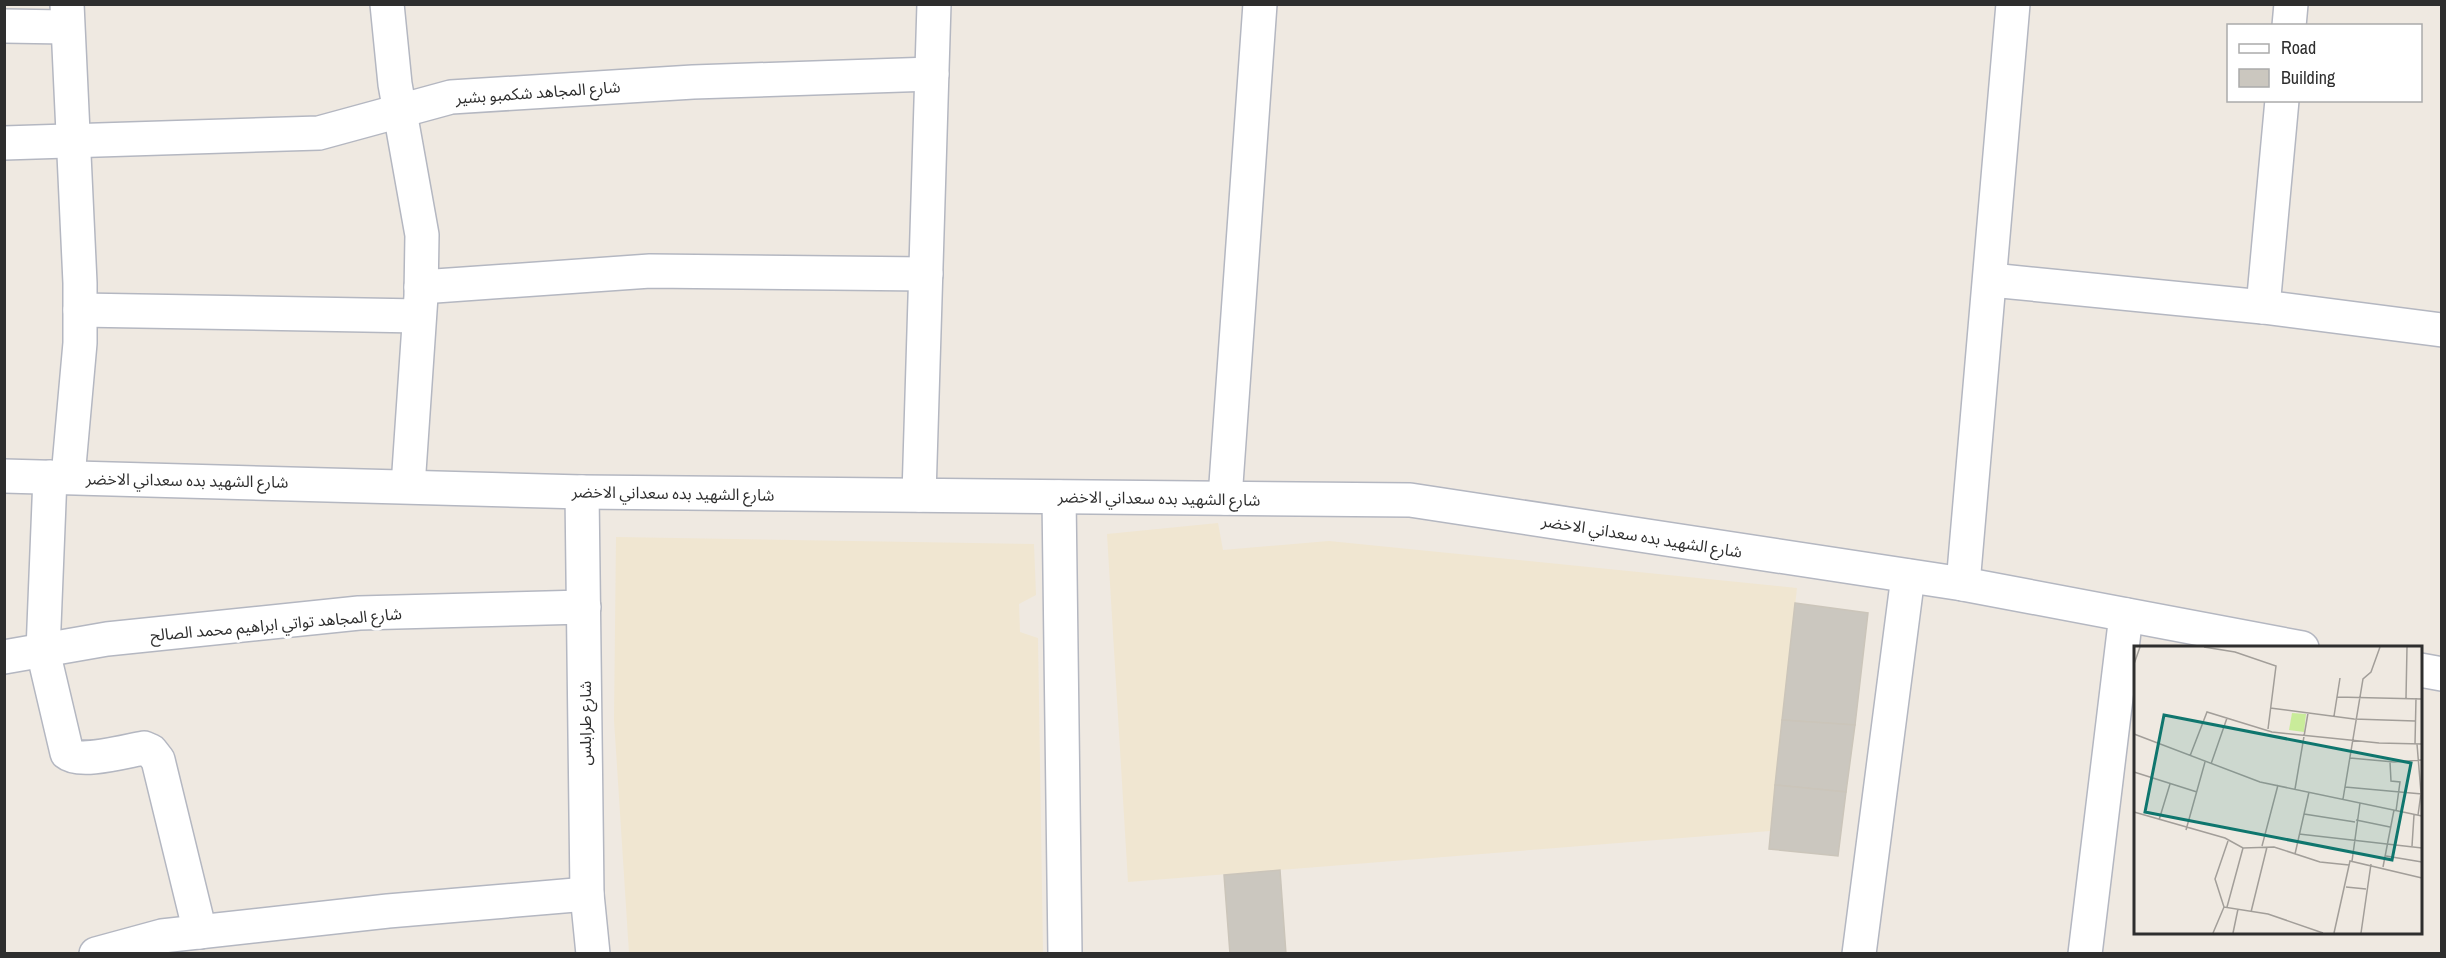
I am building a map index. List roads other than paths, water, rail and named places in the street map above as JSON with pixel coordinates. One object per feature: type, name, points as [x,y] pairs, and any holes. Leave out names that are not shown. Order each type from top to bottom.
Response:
[{"type":"street","points":[[387,4],[395,84],[422,235],[408,486]]},
{"type":"street","points":[[919,495],[934,4]]},
{"type":"street","points":[[1225,498],[1260,4]]},
{"type":"street","points":[[1963,584],[2013,4]]},
{"type":"street","points":[[2289,24],[2291,4]]},
{"type":"street","points":[[4,26],[67,16],[80,343],[59,477],[43,651],[67,753],[72,757],[84,758],[144,748],[151,751],[158,760],[200,932]]},
{"type":"street","name":"شارع المجاهد شكمبو بشير","points":[[4,143],[73,139],[319,133],[451,97],[693,82],[932,74]]},
{"type":"street","points":[[2263,307],[2282,102]]},
{"type":"street","points":[[80,310],[420,301],[651,271],[926,274]]},
{"type":"street","points":[[1990,280],[2263,307],[2442,330]]},
{"type":"street","name":"شارع الشهيد بده سعداني الاخضر","points":[[4,476],[582,492],[1410,500],[1963,584],[2291,646]]},
{"type":"street","name":"شارع طرابلس","points":[[582,492],[586,894],[593,954]]},
{"type":"street","points":[[1059,497],[1065,954]]},
{"type":"street","points":[[1859,954],[1908,576]]},
{"type":"street","name":"شارع المجاهد تواتي ابراهيم محمد الصالح","points":[[4,657],[107,639],[359,613],[584,608]]},
{"type":"street","points":[[2085,954],[2126,615]]},
{"type":"street","points":[[2422,670],[2442,674]]},
{"type":"street","points":[[96,954],[162,936],[388,911],[586,894]]}]
